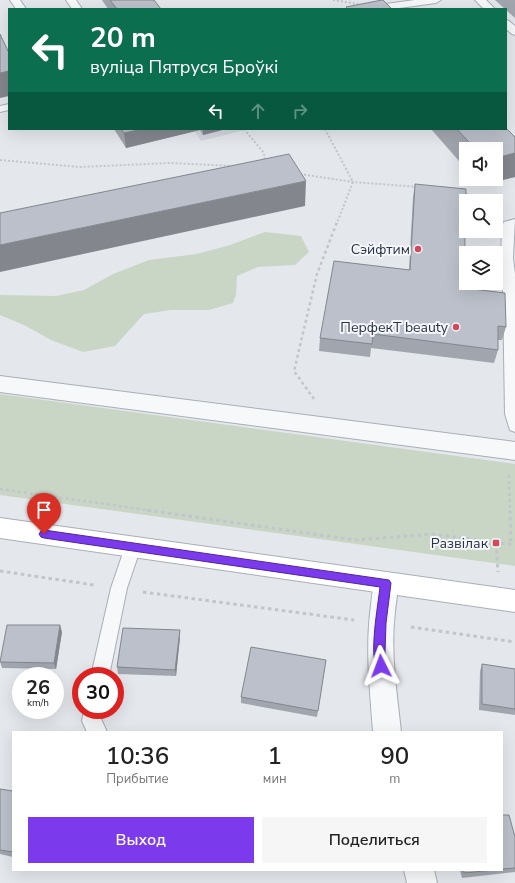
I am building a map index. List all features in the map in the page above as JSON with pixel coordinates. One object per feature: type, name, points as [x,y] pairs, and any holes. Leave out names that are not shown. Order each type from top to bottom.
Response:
[{"type":"main road","points":[[0,528],[515,601]]},
{"type":"street","points":[[0,384],[512,451]]},
{"type":"street","points":[[386,583],[381,623],[380,652],[387,731]]},
{"type":"street","points":[[419,871],[422,883]]},
{"type":"lane","points":[[379,6],[436,0]]},
{"type":"lane","points":[[480,0],[489,8]]},
{"type":"lane","points":[[507,24],[515,32]]},
{"type":"lane","points":[[515,223],[508,225],[507,258],[513,290],[512,414],[515,426]]},
{"type":"lane","points":[[102,667],[119,588],[133,547]]},
{"type":"lane","points":[[91,719],[91,721],[97,731]]},
{"type":"path","points":[[245,130],[264,152],[266,164]]},
{"type":"path","points":[[317,402],[294,371],[317,274],[353,182],[326,130]]},
{"type":"path","points":[[0,160],[80,167],[169,163],[236,166]]},
{"type":"path","points":[[298,174],[353,182],[424,187]]},
{"type":"path","points":[[456,190],[464,191],[468,194]]},
{"type":"path","points":[[511,545],[512,451]]},
{"type":"path","points":[[0,489],[355,540],[433,534],[515,545]]},
{"type":"path","points":[[0,571],[515,642]]},
{"type":"shaded area","points":[[194,130],[245,130],[201,141]]},
{"type":"green space","points":[[265,232],[301,236],[309,252],[295,265],[258,267],[237,276],[236,295],[233,303],[209,310],[171,310],[144,314],[115,346],[83,352],[51,340],[24,325],[0,315],[0,295],[56,296],[84,290],[113,274],[149,260],[197,254],[230,245]]},
{"type":"green space","points":[[0,394],[515,464],[515,566],[0,495]]},
{"type":"building","points":[[110,0],[154,0],[160,8],[116,8]]},
{"type":"building","points":[[383,0],[391,8],[347,8],[346,7]]},
{"type":"building","points":[[0,34],[8,51],[8,71],[0,73]]},
{"type":"building","points":[[507,129],[515,137],[515,153],[503,156],[503,142],[469,142],[458,130]]},
{"type":"building","points":[[122,130],[138,130],[124,133]]},
{"type":"building","points":[[289,154],[306,181],[0,245],[0,213]]},
{"type":"building","points":[[415,184],[466,189],[466,194],[459,194],[459,238],[465,238],[465,246],[459,246],[459,290],[480,290],[505,293],[506,327],[498,326],[498,350],[373,334],[372,344],[320,338],[334,261],[410,270]]},
{"type":"building","points":[[7,625],[60,625],[54,663],[0,662]]},
{"type":"building","points":[[123,628],[180,630],[175,670],[117,667]]},
{"type":"building","points":[[251,647],[326,660],[318,711],[241,697]]},
{"type":"building","points":[[482,664],[515,669],[515,709],[482,704]]},
{"type":"building","points":[[0,789],[12,791],[12,852],[0,850]]},
{"type":"building","points":[[503,815],[509,815],[515,837],[515,868],[503,869]]},
{"type":"building","points":[[464,871],[484,871],[464,873]]},
{"type":"place","name":"Сэйфтим","points":[[418,249]]},
{"type":"place","name":"ПерфекТ beauty","points":[[456,327]]},
{"type":"place","name":"Развілак","points":[[496,543]]},
{"type":"route","points":[[44,534],[386,583],[381,623],[381,666]]}]
